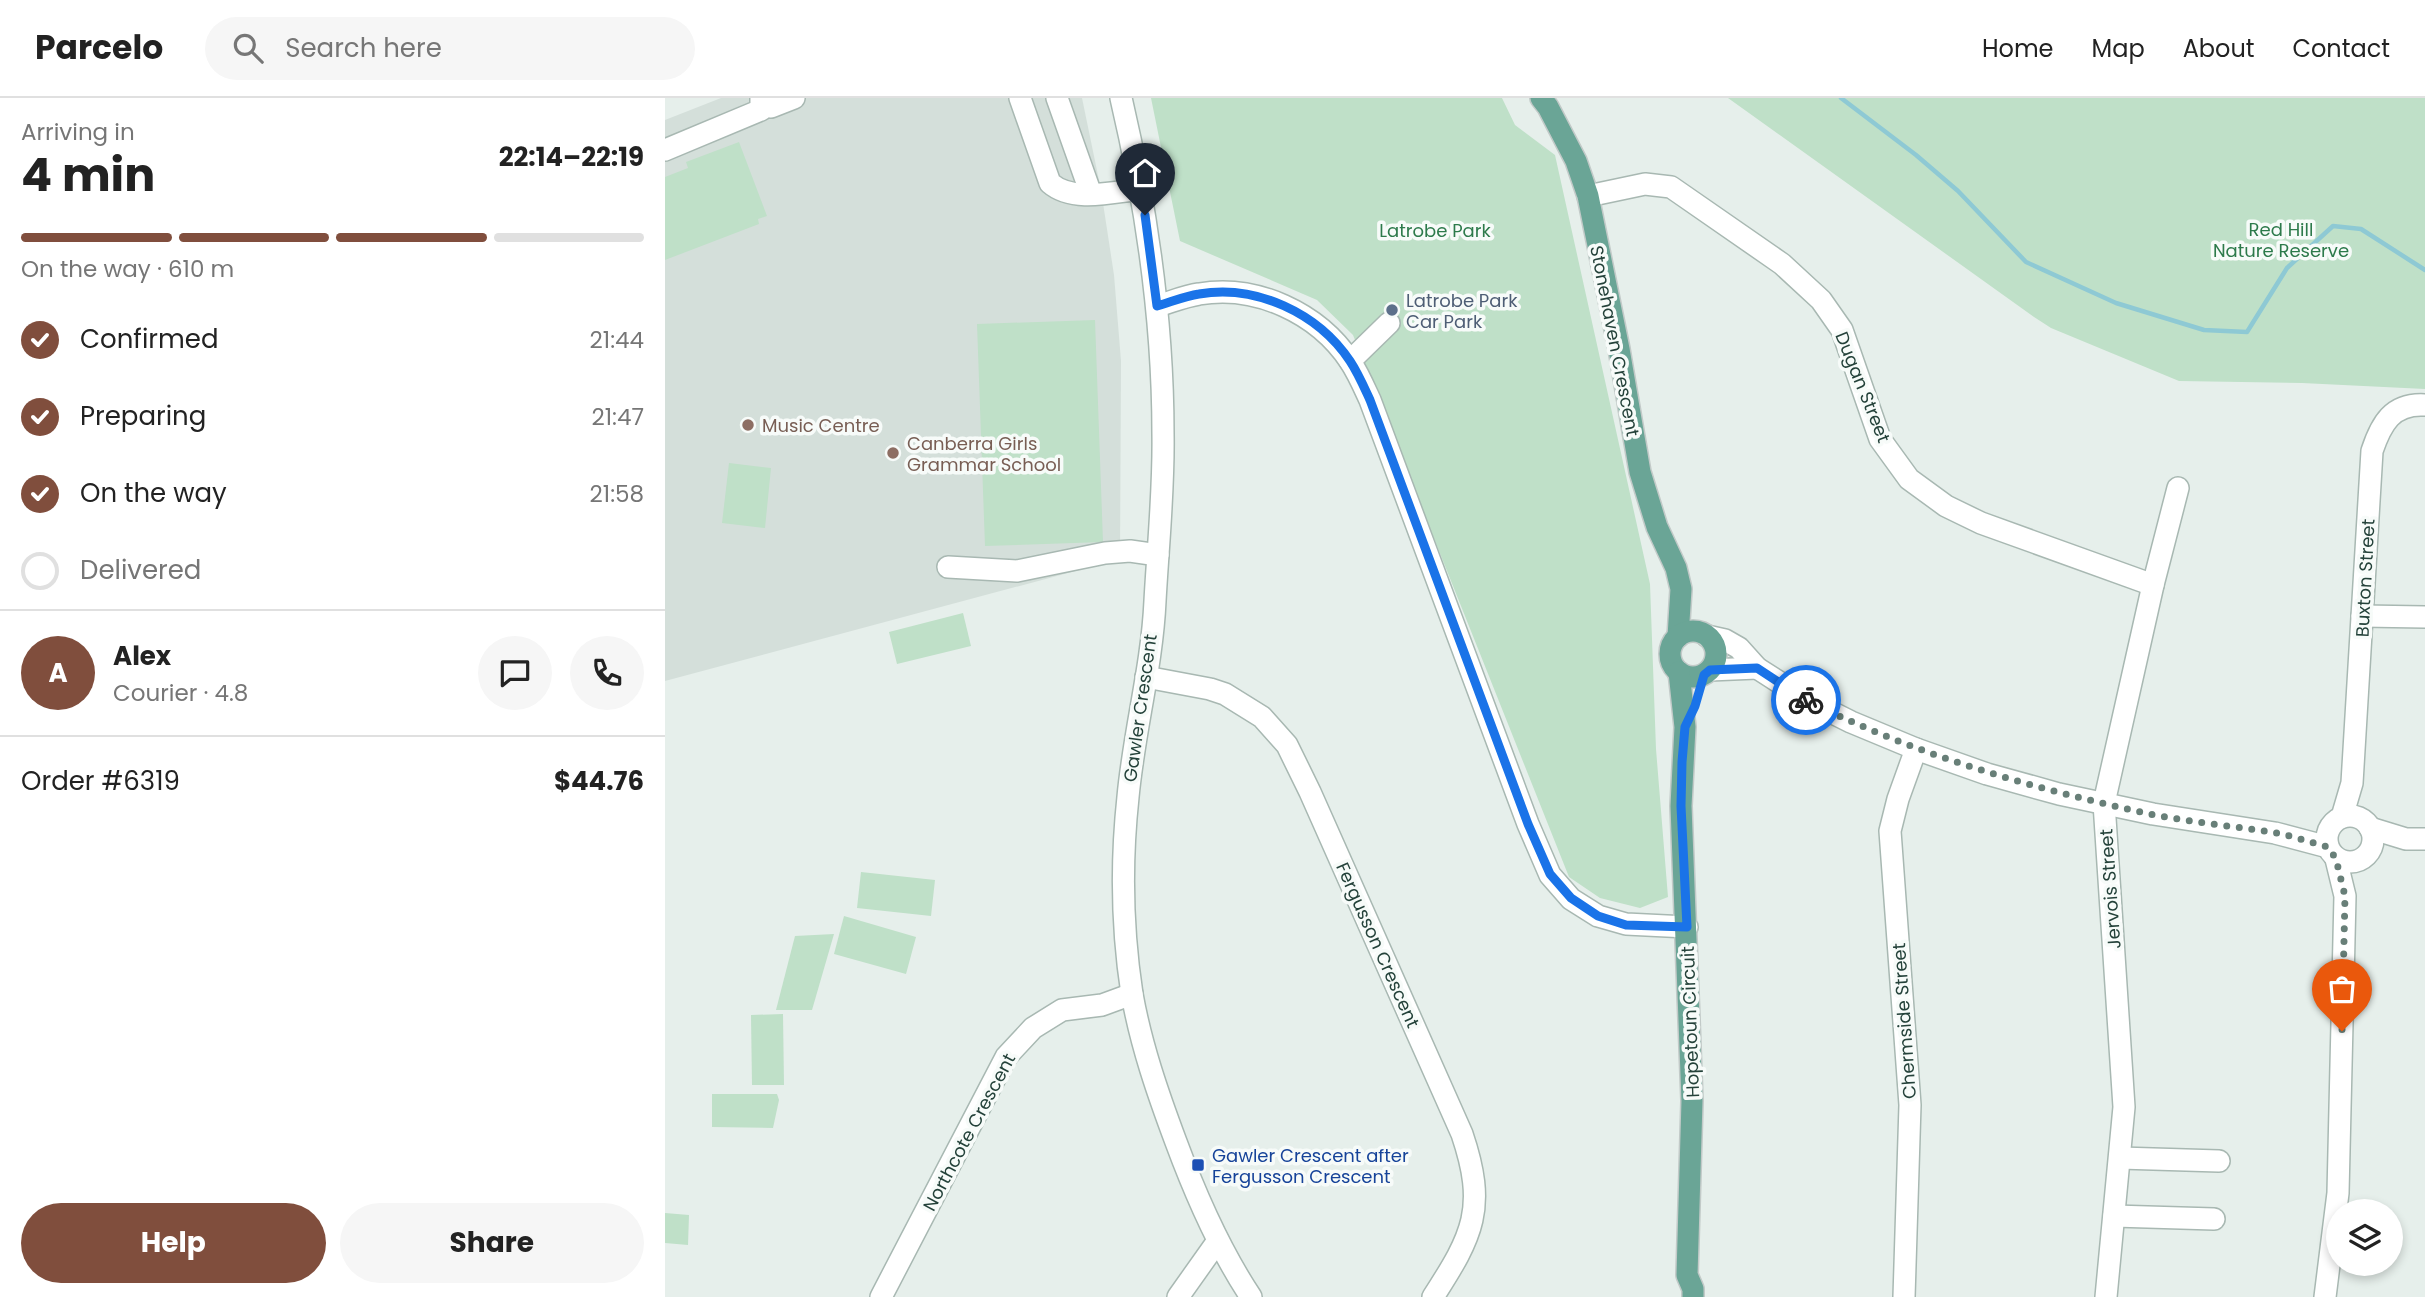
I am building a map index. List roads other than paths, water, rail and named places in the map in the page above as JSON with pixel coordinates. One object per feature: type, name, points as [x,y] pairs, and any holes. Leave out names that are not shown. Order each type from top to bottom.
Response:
[{"type":"main road","name":"Stonehaven Crescent","points":[[1541,98],[1576,161],[1588,196],[1619,349],[1640,472],[1657,527],[1676,568],[1681,589],[1678,637]]},
{"type":"main road","name":"Stonehaven Crescent","points":[[1681,589],[1704,634]]},
{"type":"main road","points":[[1692,631],[1704,634],[1715,648],[1716,656],[1707,672],[1691,677],[1673,666],[1670,649],[1678,637],[1692,631]]},
{"type":"main road","name":"Hopetoun Circuit","points":[[1679,672],[1685,727],[1681,806],[1692,1101],[1687,1275],[1693,1289],[1693,1297]]},
{"type":"main road","name":"Hopetoun Circuit","points":[[1685,727],[1707,672]]},
{"type":"main road","name":"Hopetoun Circuit","points":[[1679,1297],[1679,1287],[1687,1275]]},
{"type":"street","points":[[665,150],[761,110],[762,101],[771,107],[794,98]]},
{"type":"street","points":[[1020,98],[1050,183],[1059,191],[1091,194],[1141,189]]},
{"type":"street","points":[[1057,98],[1091,194]]},
{"type":"street","name":"Gawler Crescent","points":[[1122,98],[1141,189],[1157,306],[1163,437],[1155,607],[1134,741],[1123,865],[1124,925],[1132,994],[1155,1086],[1185,1168],[1217,1242],[1251,1297]]},
{"type":"street","name":"Dugan Street","points":[[1588,196],[1645,184],[1671,187],[1782,264],[1821,300],[1842,330],[1880,439],[1909,479],[1946,506],[1981,523],[2153,585]]},
{"type":"street","points":[[1157,306],[1199,294],[1234,293],[1268,298],[1299,314],[1328,337],[1350,361],[1370,400],[1528,824],[1550,874],[1571,898],[1598,916],[1626,925],[1687,927]]},
{"type":"street","points":[[1350,361],[1389,323]]},
{"type":"street","name":"Buxton Street","points":[[2349,839],[2372,452],[2380,426],[2397,410],[2412,404],[2425,405]]},
{"type":"street","name":"Jervois Street","points":[[2106,1297],[2124,1107],[2104,803],[2153,585],[2178,488]]},
{"type":"street","points":[[948,567],[1017,571],[1105,553],[1130,551],[1158,555]]},
{"type":"street","points":[[2362,616],[2425,617]]},
{"type":"street","points":[[1704,634],[1725,640],[1739,648],[1757,668],[1807,700],[1851,722],[1987,774],[2060,794],[2153,814],[2274,833],[2349,839],[2415,839]]},
{"type":"street","points":[[1707,672],[1757,668]]},
{"type":"street","name":"Fergusson Crescent","points":[[1146,677],[1225,694],[1262,717],[1287,745],[1310,792],[1462,1134],[1471,1161],[1475,1189],[1472,1227],[1453,1266],[1433,1297]]},
{"type":"street","name":"Chermside Street","points":[[1904,1297],[1910,1105],[1890,831],[1916,749]]},
{"type":"street","points":[[2325,1297],[2338,1193],[2345,896],[2349,839]]},
{"type":"street","name":"Northcote Crescent","points":[[881,1297],[1006,1057],[1033,1028],[1062,1010],[1102,1005],[1132,994]]},
{"type":"street","points":[[2120,1158],[2219,1161]]},
{"type":"street","points":[[2114,1216],[2214,1219]]},
{"type":"street","points":[[1178,1297],[1217,1242]]},
{"type":"waterway","points":[[1841,98],[1958,191],[2026,262],[2116,303],[2204,330],[2247,332],[2287,268],[2333,226],[2361,229],[2425,270]]},
{"type":"place","name":"Latrobe Park Car Park","points":[[1392,310]]},
{"type":"place","name":"Music Centre","points":[[748,425]]},
{"type":"place","name":"Canberra Girls Grammar School","points":[[893,453]]},
{"type":"place","name":"Gawler Crescent after Fergusson Crescent","points":[[1198,1165]]},
{"type":"park label","name":"Latrobe Park","points":[[1435,230]]},
{"type":"park label","name":"Red Hill Nature Reserve","points":[[2281,239]]}]
